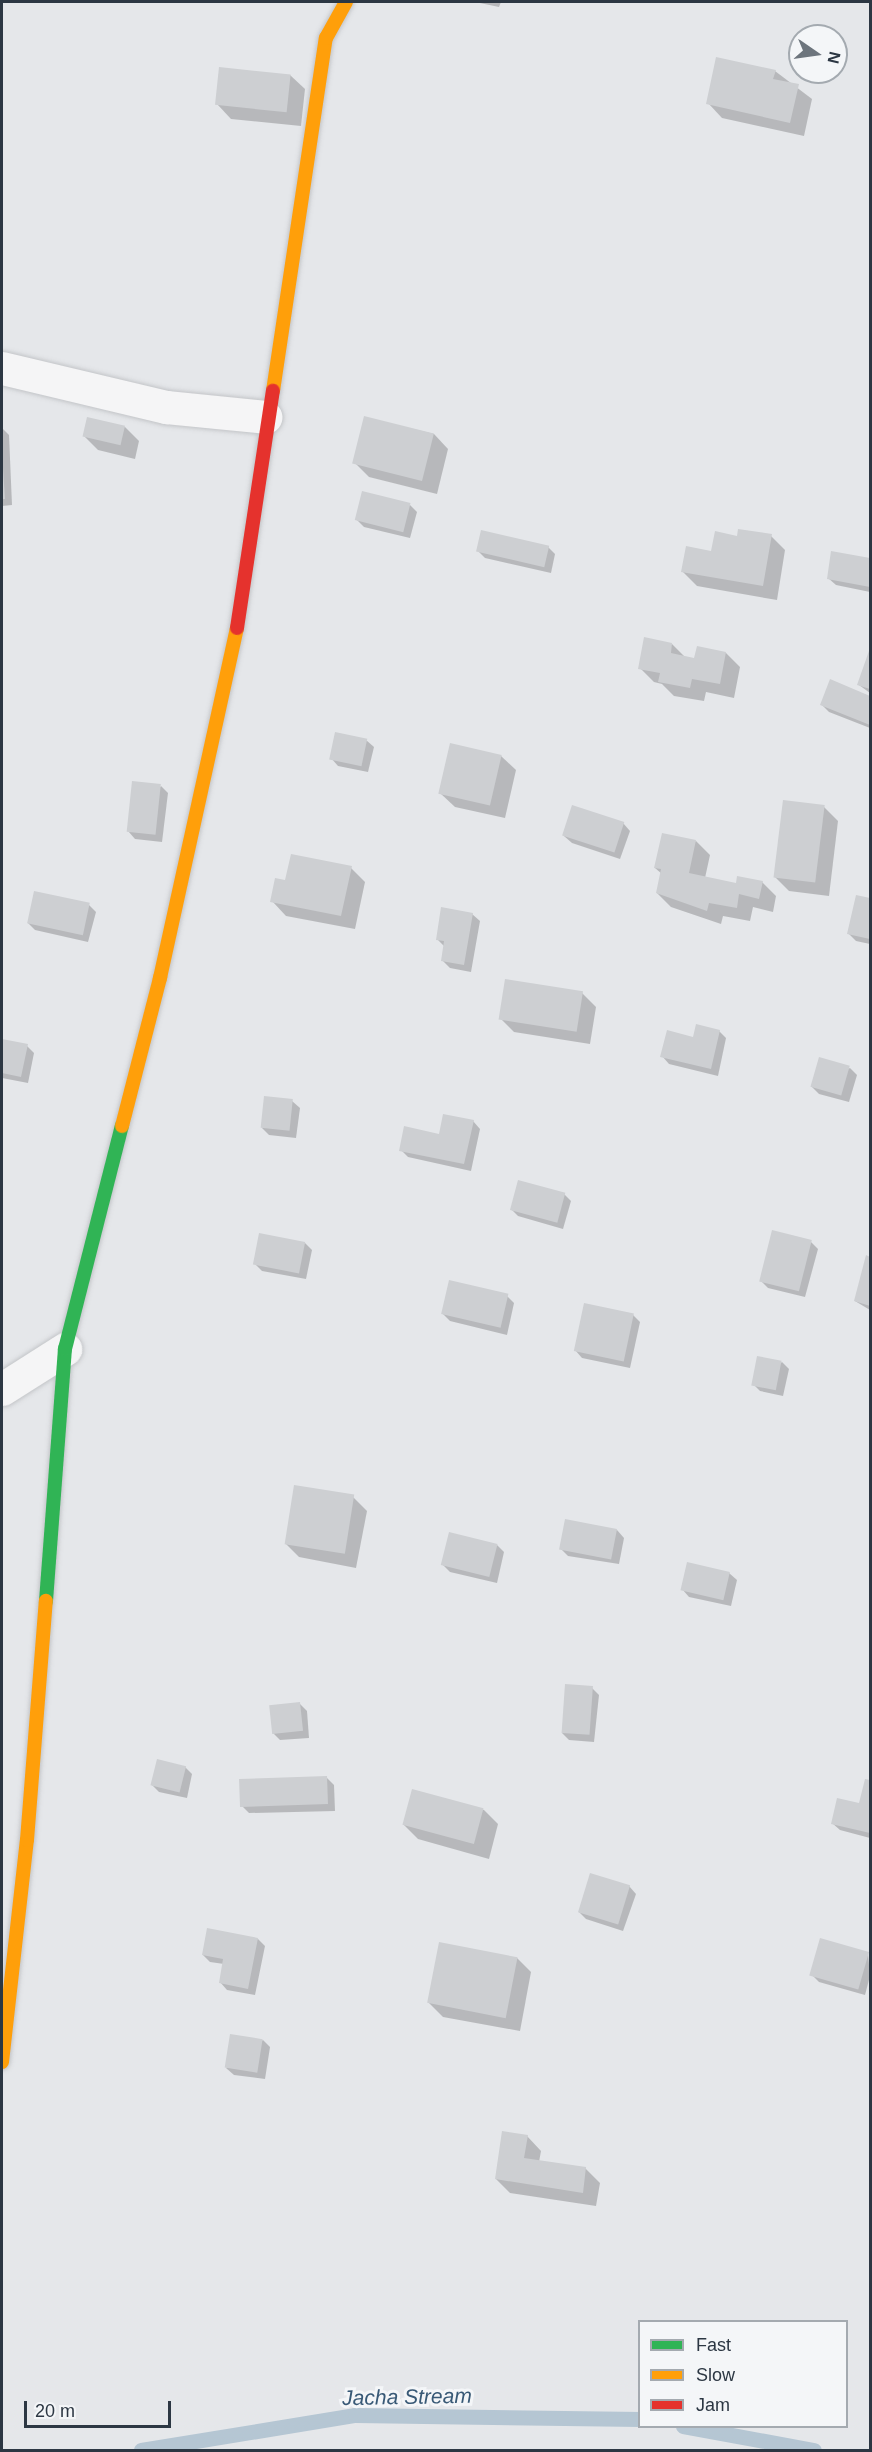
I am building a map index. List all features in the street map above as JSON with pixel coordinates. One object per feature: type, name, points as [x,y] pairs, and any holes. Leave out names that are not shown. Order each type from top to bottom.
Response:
[{"type":"street","points":[[2,2062],[27,1840],[65,1349],[160,978],[234,638],[266,417],[326,38],[346,2]]},
{"type":"street","points":[[2,368],[166,407],[266,417]]},
{"type":"street","points":[[2,1389],[65,1349]]},
{"type":"building","points":[[716,57],[776,70],[773,79],[788,82],[788,84],[799,84],[790,123],[706,104]]},
{"type":"building","points":[[219,67],[291,75],[287,112],[215,105]]},
{"type":"building","points":[[364,416],[434,433],[422,481],[352,464]]},
{"type":"building","points":[[87,417],[125,426],[121,445],[83,436]]},
{"type":"building","points":[[2,453],[5,499],[2,499]]},
{"type":"building","points":[[362,491],[411,503],[403,532],[355,520]]},
{"type":"building","points":[[738,529],[772,534],[763,586],[681,572],[686,546],[711,551],[715,531],[737,536]]},
{"type":"building","points":[[481,530],[549,546],[544,567],[476,551]]},
{"type":"building","points":[[831,551],[870,558],[870,587],[827,579]]},
{"type":"building","points":[[644,637],[672,643],[671,653],[694,658],[697,646],[726,652],[720,684],[692,679],[690,688],[658,682],[660,673],[638,669]]},
{"type":"building","points":[[870,648],[870,689],[857,685]]},
{"type":"building","points":[[830,679],[870,696],[870,725],[820,705]]},
{"type":"building","points":[[335,732],[367,739],[361,766],[329,759]]},
{"type":"building","points":[[450,743],[502,755],[490,806],[438,794]]},
{"type":"building","points":[[132,781],[161,784],[156,835],[127,832]]},
{"type":"building","points":[[783,800],[825,805],[815,883],[773,877]]},
{"type":"building","points":[[572,805],[624,822],[614,852],[562,835]]},
{"type":"building","points":[[662,833],[696,840],[689,873],[736,883],[737,876],[763,881],[759,899],[739,894],[737,908],[709,903],[707,911],[656,893],[661,869],[654,868]]},
{"type":"building","points":[[291,854],[352,866],[341,916],[270,902],[275,878],[285,880]]},
{"type":"building","points":[[34,891],[90,903],[83,935],[27,923]]},
{"type":"building","points":[[856,895],[870,898],[870,939],[847,934]]},
{"type":"building","points":[[441,907],[473,913],[464,965],[441,961],[444,941],[436,940]]},
{"type":"building","points":[[505,979],[583,991],[577,1032],[499,1019]]},
{"type":"building","points":[[696,1024],[720,1030],[711,1069],[660,1057],[667,1030],[693,1037]]},
{"type":"building","points":[[2,1039],[28,1044],[21,1077],[2,1073]]},
{"type":"building","points":[[819,1057],[850,1066],[841,1096],[810,1087]]},
{"type":"building","points":[[264,1096],[293,1099],[289,1131],[261,1128]]},
{"type":"building","points":[[443,1114],[474,1120],[464,1164],[399,1151],[404,1126],[439,1134]]},
{"type":"building","points":[[518,1180],[565,1193],[557,1223],[510,1210]]},
{"type":"building","points":[[772,1230],[812,1240],[799,1291],[759,1281]]},
{"type":"building","points":[[259,1233],[305,1242],[299,1273],[253,1264]]},
{"type":"building","points":[[866,1255],[870,1257],[870,1306],[854,1301]]},
{"type":"building","points":[[449,1280],[508,1294],[501,1328],[441,1314]]},
{"type":"building","points":[[584,1303],[634,1314],[624,1362],[574,1351]]},
{"type":"building","points":[[757,1356],[782,1361],[776,1390],[751,1385]]},
{"type":"building","points":[[294,1485],[354,1495],[345,1554],[285,1544]]},
{"type":"building","points":[[565,1519],[617,1529],[611,1560],[559,1549]]},
{"type":"building","points":[[449,1532],[498,1544],[489,1577],[441,1565]]},
{"type":"building","points":[[687,1562],[730,1572],[723,1600],[680,1590]]},
{"type":"building","points":[[565,1684],[593,1686],[590,1735],[562,1733]]},
{"type":"building","points":[[300,1702],[303,1731],[272,1734],[269,1705]]},
{"type":"building","points":[[157,1759],[186,1766],[180,1792],[150,1785]]},
{"type":"building","points":[[327,1776],[328,1804],[240,1807],[239,1779]]},
{"type":"building","points":[[865,1779],[870,1780],[870,1833],[831,1824],[837,1798],[859,1803]]},
{"type":"building","points":[[412,1789],[483,1808],[474,1844],[402,1825]]},
{"type":"building","points":[[590,1873],[630,1885],[618,1924],[578,1912]]},
{"type":"building","points":[[207,1928],[258,1938],[248,1989],[219,1983],[223,1959],[202,1955]]},
{"type":"building","points":[[820,1938],[869,1952],[858,1990],[809,1975]]},
{"type":"building","points":[[439,1942],[518,1957],[506,2018],[427,2003]]},
{"type":"building","points":[[230,2034],[263,2039],[257,2073],[225,2068]]},
{"type":"building","points":[[502,2131],[528,2135],[524,2158],[586,2167],[583,2193],[495,2179]]},
{"type":"waterway","name":"Jacha Stream","points":[[141,2450],[355,2415],[638,2419]]},
{"type":"waterway","name":"Jacha Stream","points":[[694,2428],[814,2450]]},
{"type":"traffic: fast","points":[[46,1601],[65,1349],[122,1126]]},
{"type":"traffic: slow","points":[[273,391],[326,38],[346,2]]},
{"type":"traffic: slow","points":[[122,1126],[160,978],[237,628]]},
{"type":"traffic: slow","points":[[2,2062],[27,1840],[46,1601]]},
{"type":"traffic: jam","points":[[237,628],[273,391]]}]
